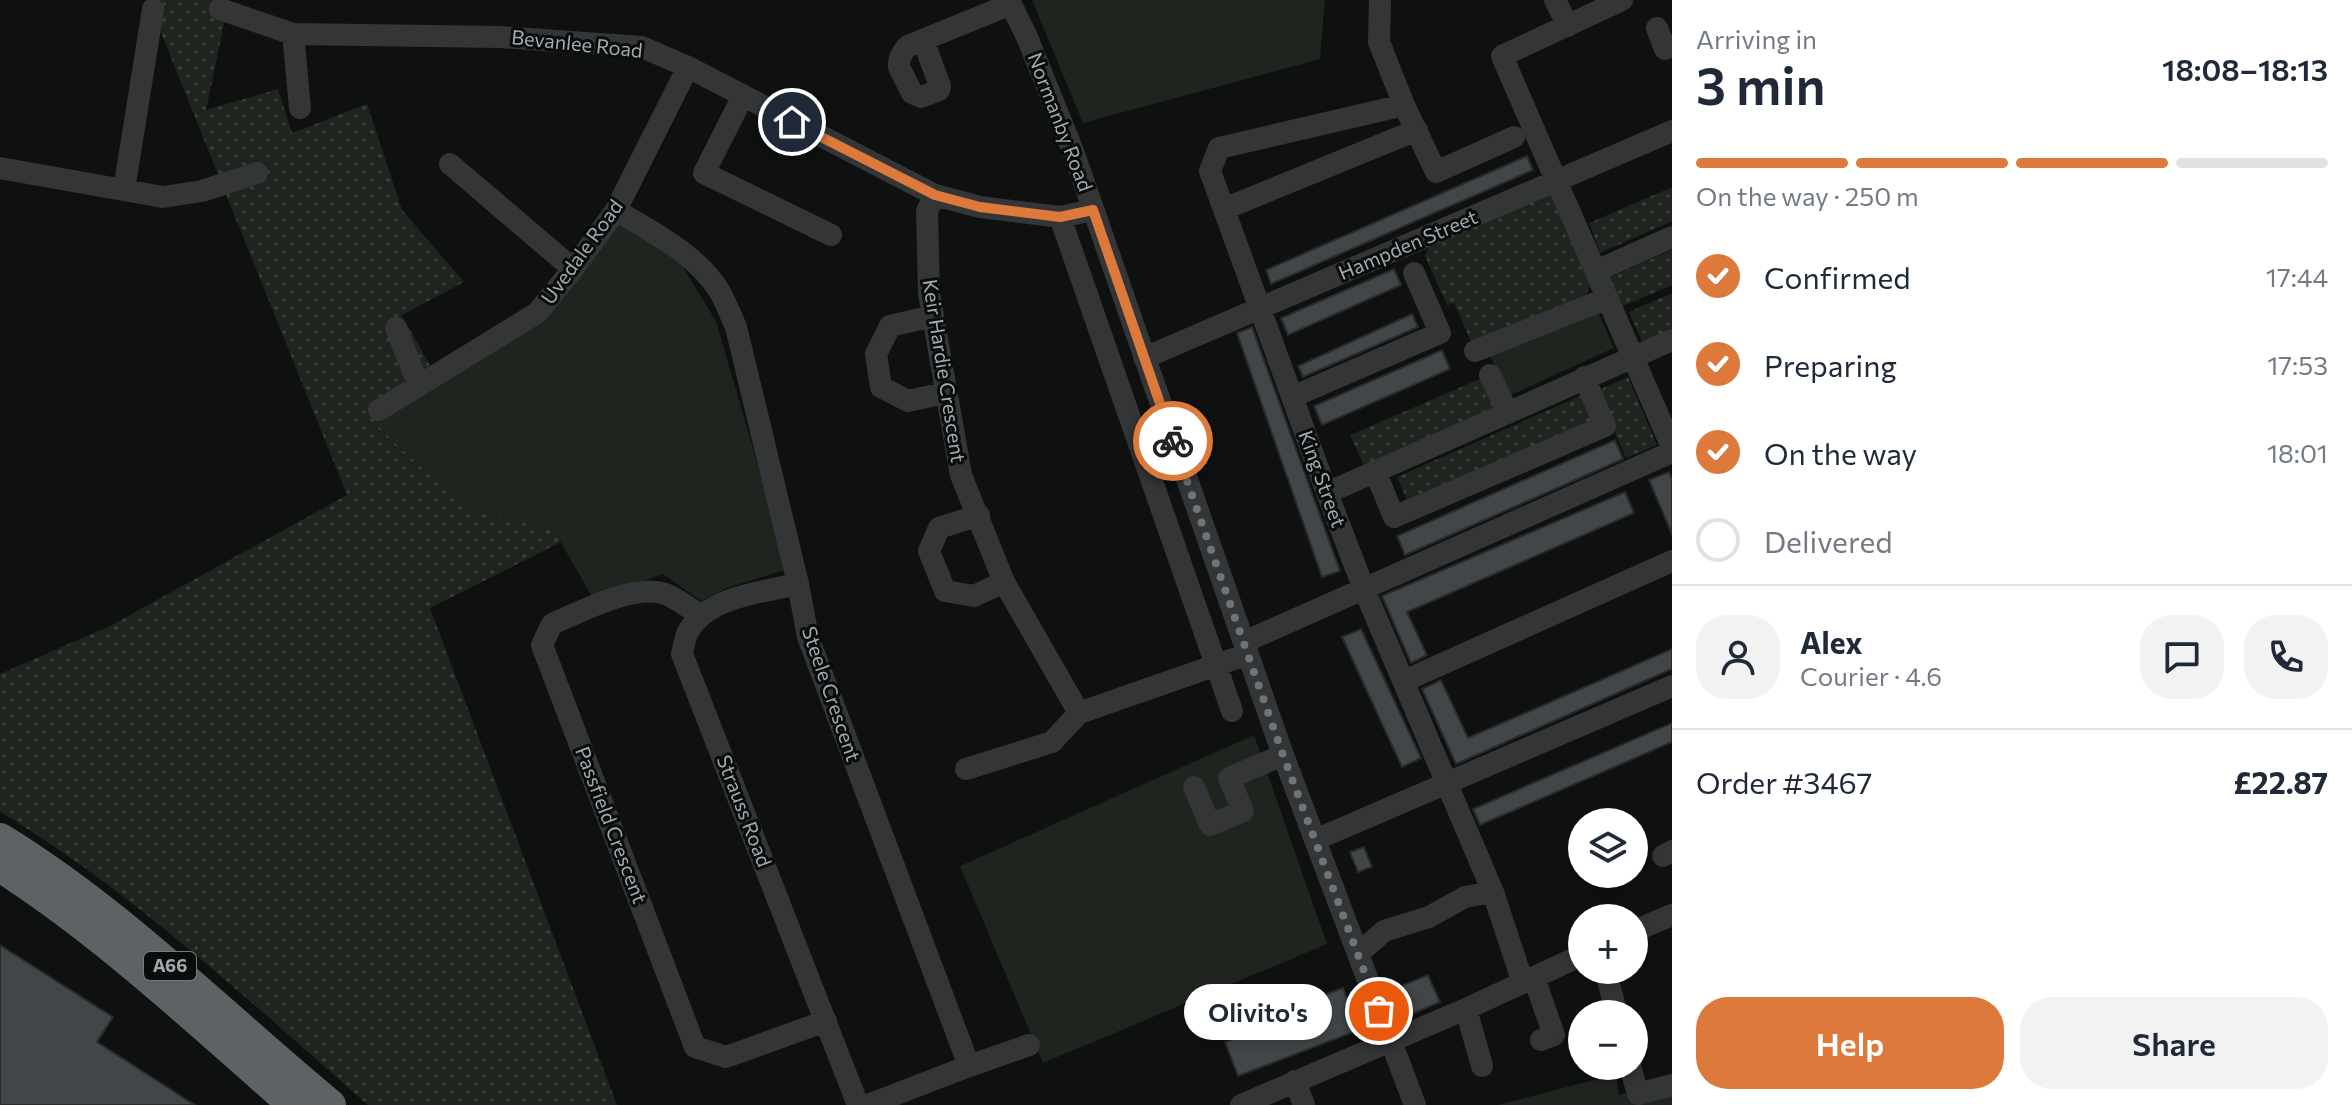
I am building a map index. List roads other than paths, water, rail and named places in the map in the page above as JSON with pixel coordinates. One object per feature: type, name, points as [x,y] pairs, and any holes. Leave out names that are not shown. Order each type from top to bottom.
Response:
[{"type":"highway","name":"A66","points":[[0,839],[92,902],[330,1105]]},
{"type":"highway","name":"A66","points":[[0,866],[29,884],[128,960],[294,1105]]},
{"type":"street","points":[[1380,0],[1379,42],[1404,105],[1436,172],[1514,137]]},
{"type":"street","points":[[1555,0],[1568,26]]},
{"type":"street","points":[[966,769],[1052,742],[1079,713],[1215,666],[1364,589],[1672,450],[1502,56],[1622,0]]},
{"type":"street","points":[[923,40],[1010,2]]},
{"type":"street","name":"Normanby Road","points":[[1010,2],[1027,37],[1093,210],[1283,755],[1415,1105]]},
{"type":"street","points":[[124,190],[153,9]]},
{"type":"street","name":"Bevanlee Road","points":[[220,9],[293,34],[500,37],[642,47],[688,67],[935,195],[980,207],[1060,217],[1093,210]]},
{"type":"street","points":[[1657,28],[1665,49],[1672,46]]},
{"type":"street","points":[[293,34],[300,108]]},
{"type":"street","name":"Uvedale Road","points":[[379,410],[537,313],[616,210],[688,67]]},
{"type":"street","points":[[743,96],[704,173],[831,235]]},
{"type":"street","name":"King Street","points":[[1404,105],[1219,148],[1210,171],[1364,589],[1554,1035],[1541,1040]]},
{"type":"street","points":[[1224,209],[1417,130]]},
{"type":"street","name":"Hampden Street","points":[[1144,358],[1672,131]]},
{"type":"street","points":[[450,164],[573,269]]},
{"type":"street","points":[[0,168],[163,197],[202,191],[257,173]]},
{"type":"street","name":"Keir Hardie Crescent","points":[[935,195],[927,211],[929,293],[961,475],[1004,582],[1079,713]]},
{"type":"street","name":"Steele Crescent","points":[[616,210],[686,253],[703,269],[721,294],[736,327],[808,637],[969,1066]]},
{"type":"street","points":[[1060,217],[1232,711]]},
{"type":"street","points":[[1596,271],[1667,239]]},
{"type":"street","points":[[1292,397],[1440,333],[1414,273]]},
{"type":"street","points":[[1475,351],[1608,298]]},
{"type":"street","points":[[933,316],[890,326],[876,354],[881,387],[908,401],[945,393]]},
{"type":"street","points":[[396,328],[419,386]]},
{"type":"street","points":[[1327,493],[1672,340]]},
{"type":"street","points":[[1490,375],[1508,413]]},
{"type":"street","points":[[1375,471],[1394,517],[1605,426],[1584,377]]},
{"type":"street","points":[[979,515],[939,528],[929,551],[945,591],[974,596],[1004,582]]},
{"type":"street","points":[[1404,681],[1668,563]]},
{"type":"street","points":[[701,615],[721,603],[798,584]]},
{"type":"street","name":"Passfield Crescent","points":[[701,615],[662,593],[635,593],[552,624],[542,645],[695,1047],[726,1057],[826,1021]]},
{"type":"street","name":"Strauss Road","points":[[701,615],[688,631],[682,654],[858,1105]]},
{"type":"street","points":[[1315,840],[1662,691]]},
{"type":"street","points":[[1194,787],[1210,825],[1243,811],[1229,778],[1283,755]]},
{"type":"street","points":[[1358,954],[1384,931],[1429,917],[1465,897],[1493,892]]},
{"type":"street","points":[[1648,925],[1672,915]]},
{"type":"street","points":[[1241,1105],[1466,1009],[1568,961]]},
{"type":"street","points":[[1466,1009],[1482,1066]]},
{"type":"street","points":[[868,1105],[1029,1045]]},
{"type":"street","points":[[1634,1080],[1638,1094],[1672,1085]]},
{"type":"street","points":[[1295,1081],[1304,1105]]},
{"type":"place","name":"Olivito's","points":[[1379,1011]]}]
